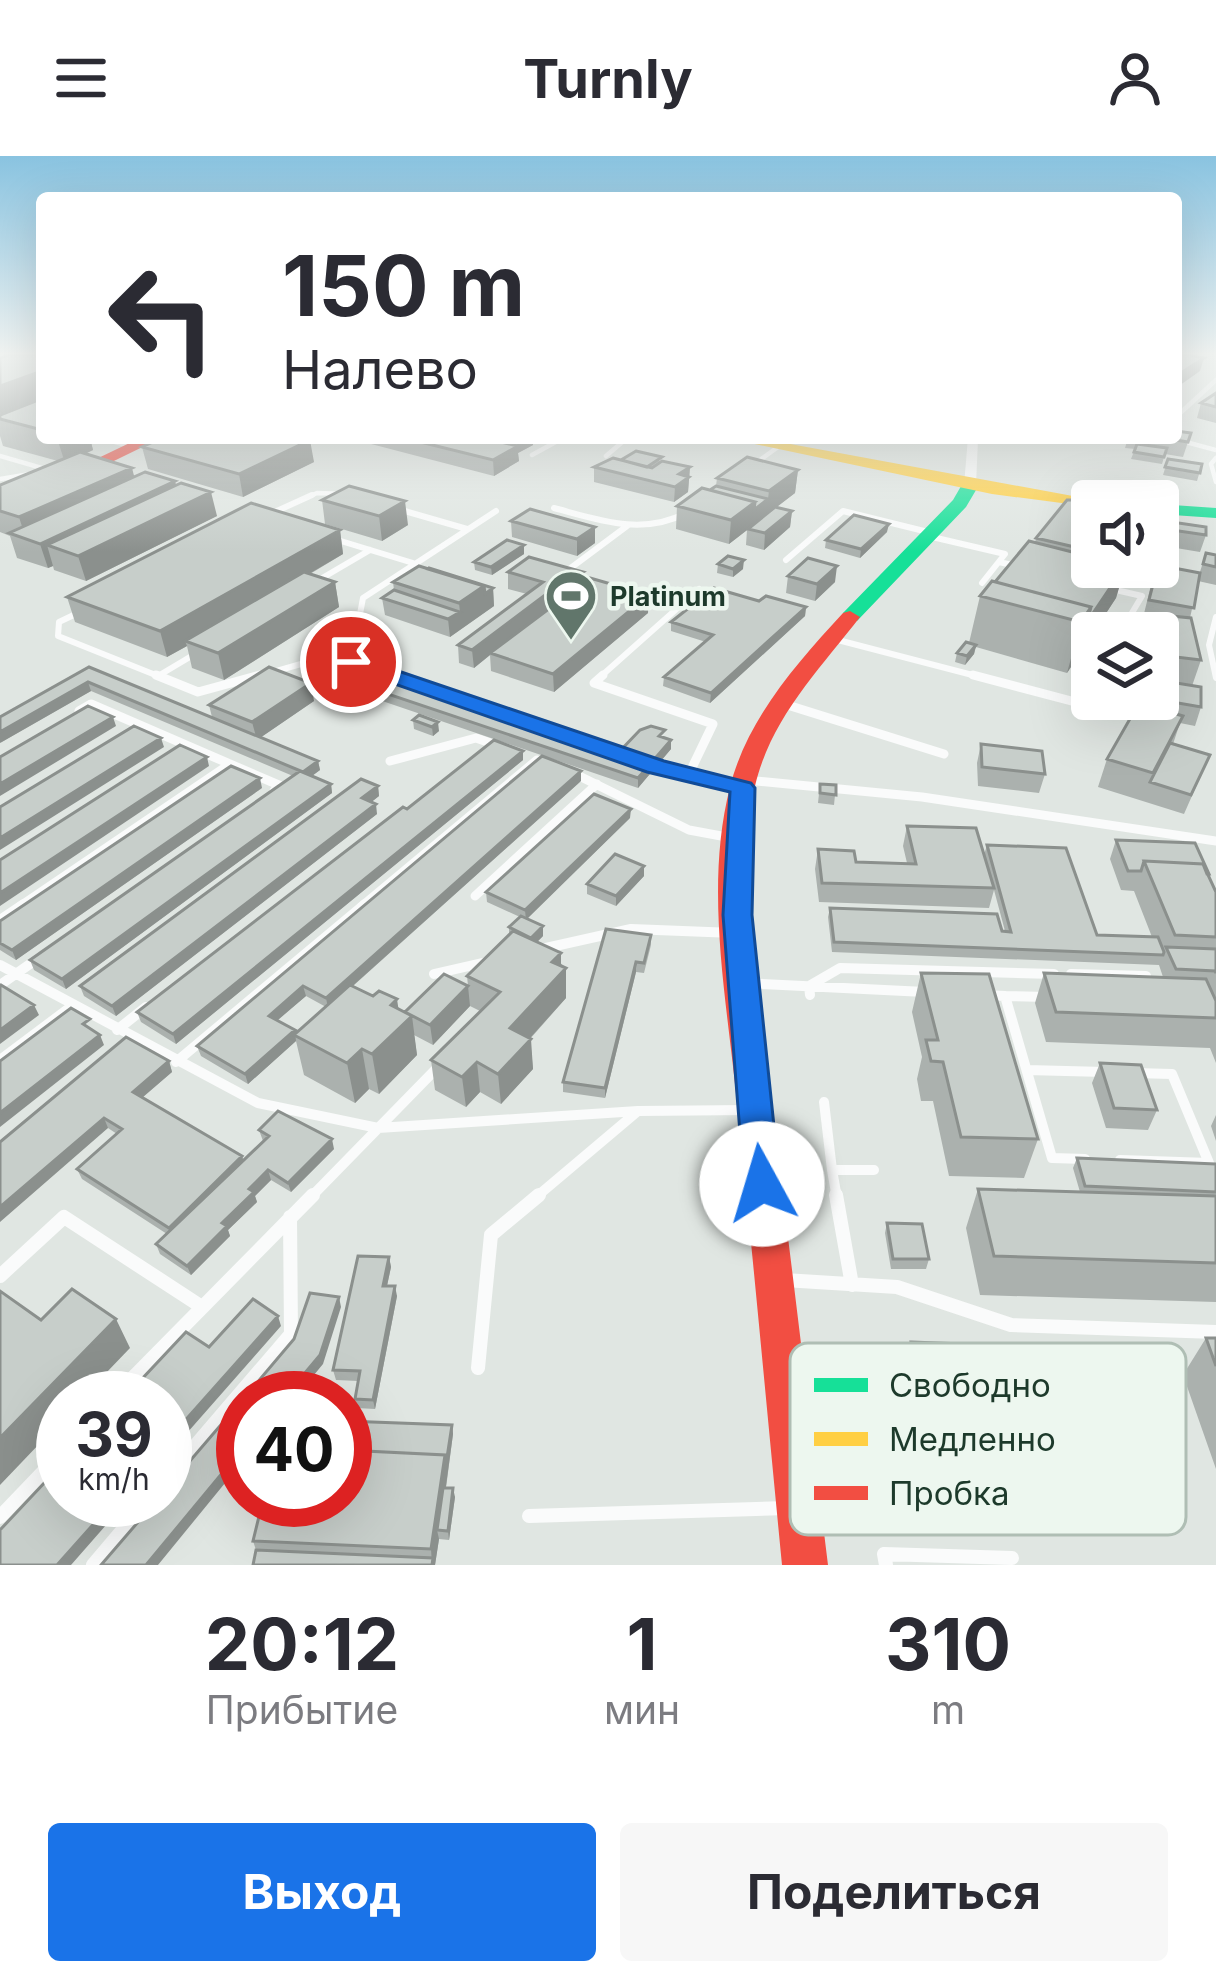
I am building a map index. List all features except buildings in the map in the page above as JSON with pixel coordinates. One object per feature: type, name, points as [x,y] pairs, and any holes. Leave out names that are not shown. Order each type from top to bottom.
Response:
[{"type":"street","points":[[0,505],[140,444]]},
{"type":"street","points":[[779,444],[970,485],[1071,499]]},
{"type":"street","points":[[790,1429],[742,982],[737,838],[744,784],[754,749],[781,703],[970,485],[973,444]]},
{"type":"street","points":[[1179,510],[1216,514]]},
{"type":"street","points":[[802,1535],[805,1565]]},
{"type":"lane","points":[[1182,442],[1216,454],[1211,464],[1216,482]]},
{"type":"lane","points":[[532,455],[551,444]]},
{"type":"lane","points":[[606,456],[620,444]]},
{"type":"lane","points":[[748,469],[773,444]]},
{"type":"lane","points":[[0,456],[53,471]]},
{"type":"lane","points":[[0,479],[89,467]]},
{"type":"lane","points":[[284,524],[262,518],[317,493],[368,500]]},
{"type":"lane","points":[[388,506],[467,529]]},
{"type":"lane","points":[[554,508],[626,526],[664,524],[695,506]]},
{"type":"lane","points":[[351,662],[363,598],[496,511]]},
{"type":"lane","points":[[786,560],[843,512],[1005,554],[982,584]]},
{"type":"lane","points":[[547,568],[564,573],[626,526]]},
{"type":"lane","points":[[327,537],[413,563]]},
{"type":"lane","points":[[292,596],[370,550]]},
{"type":"lane","points":[[999,562],[1026,568]]},
{"type":"lane","points":[[1108,588],[1142,596],[1132,612]]},
{"type":"lane","points":[[688,776],[712,724],[594,683],[699,589]]},
{"type":"lane","points":[[100,602],[59,622],[58,636],[198,692],[218,691],[304,661],[351,662],[568,736]]},
{"type":"lane","points":[[1216,617],[1209,645],[1216,679]]},
{"type":"lane","points":[[833,639],[919,657],[1071,701]]},
{"type":"lane","points":[[158,676],[215,642]]},
{"type":"lane","points":[[781,703],[944,754]]},
{"type":"lane","points":[[73,715],[92,704],[281,786],[262,799]]},
{"type":"lane","points":[[118,736],[138,724]]},
{"type":"lane","points":[[390,761],[476,738],[597,784],[688,830],[737,838]]},
{"type":"lane","points":[[165,755],[183,744]]},
{"type":"lane","points":[[634,759],[688,776],[744,784],[922,797],[1216,841]]},
{"type":"lane","points":[[176,1062],[537,760]]},
{"type":"lane","points":[[0,920],[230,764]]},
{"type":"lane","points":[[476,896],[597,784]]},
{"type":"lane","points":[[521,954],[631,929],[739,934]]},
{"type":"lane","points":[[0,985],[53,947]]},
{"type":"lane","points":[[434,974],[500,959]]},
{"type":"lane","points":[[0,965],[258,1103],[378,1127],[638,1111],[754,1110]]},
{"type":"lane","points":[[810,991],[840,968],[1146,976]]},
{"type":"lane","points":[[742,982],[810,991],[943,993]]},
{"type":"lane","points":[[0,1060],[83,988]]},
{"type":"lane","points":[[964,994],[1052,997]]},
{"type":"lane","points":[[1005,995],[1052,1158],[1209,1163],[1172,1074],[1027,1070]]},
{"type":"lane","points":[[111,1052],[154,1001]]},
{"type":"lane","points":[[139,1371],[446,1059]]},
{"type":"lane","points":[[824,1102],[852,1285]]},
{"type":"lane","points":[[478,1368],[491,1235],[638,1111]]},
{"type":"lane","points":[[832,1170],[874,1170]]},
{"type":"lane","points":[[0,1276],[64,1217],[202,1307]]},
{"type":"lane","points":[[192,1450],[291,1334],[290,1217]]},
{"type":"lane","points":[[773,1280],[897,1288],[1011,1324],[1216,1332]]},
{"type":"lane","points":[[0,1517],[36,1479]]},
{"type":"lane","points":[[529,1516],[790,1508]]},
{"type":"lane","points":[[93,1565],[125,1527]]},
{"type":"lane","points":[[886,1565],[884,1554],[1012,1558]]},
{"type":"traffic: fast","points":[[850,617],[960,503],[970,485]]},
{"type":"traffic: fast","points":[[1179,510],[1216,513]]},
{"type":"traffic: slow","points":[[764,444],[992,489],[1071,499]]},
{"type":"traffic: jam","points":[[75,473],[140,444]]},
{"type":"traffic: jam","points":[[790,1429],[739,985],[733,861],[743,785],[761,738],[801,674],[850,617]]},
{"type":"traffic: jam","points":[[802,1535],[805,1565]]},
{"type":"place","name":"Platinum","points":[[571,642]]},
{"type":"route","points":[[351,662],[656,766],[742,788],[737,915],[762,1184]]}]
